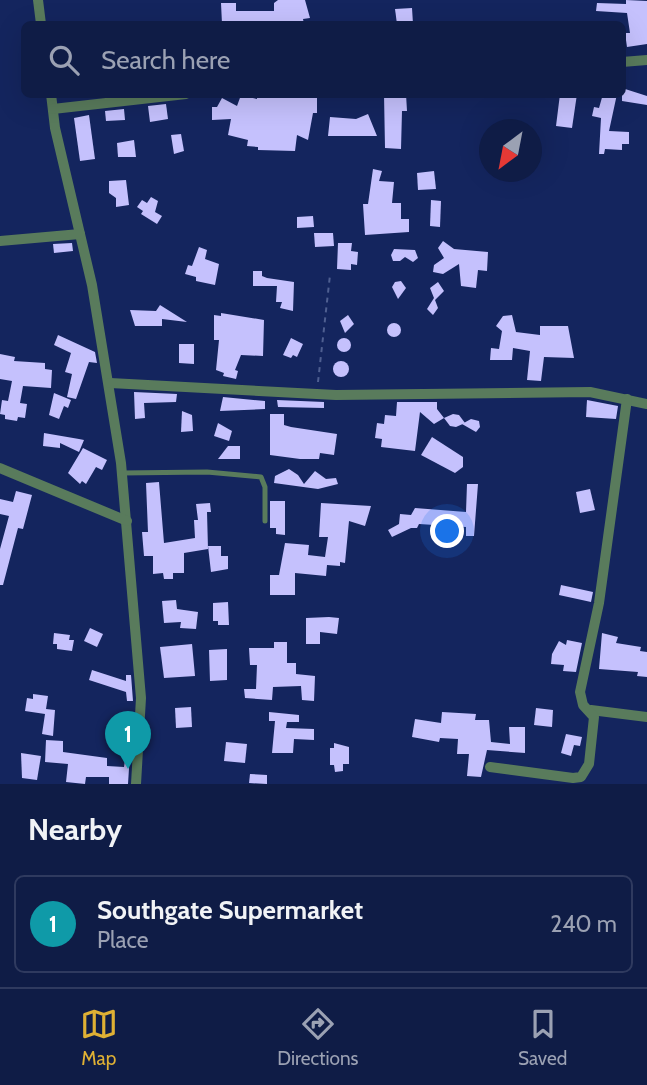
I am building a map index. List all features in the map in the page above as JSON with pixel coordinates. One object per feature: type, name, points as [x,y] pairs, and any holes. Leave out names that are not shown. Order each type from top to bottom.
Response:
[{"type":"street","points":[[38,0],[41,21]]},
{"type":"street","points":[[626,62],[647,61]]},
{"type":"street","points":[[52,98],[110,383],[122,472],[141,698],[136,784]]},
{"type":"street","points":[[53,109],[151,98]]},
{"type":"street","points":[[0,241],[80,234]]},
{"type":"street","points":[[110,383],[400,396],[590,392],[647,404]]},
{"type":"street","points":[[627,399],[599,604],[580,692],[583,705],[591,710],[647,717]]},
{"type":"street","points":[[0,468],[127,521]]},
{"type":"street","points":[[490,766],[581,777],[589,764],[594,716],[591,710]]},
{"type":"lane","points":[[122,472],[207,472],[261,477],[265,487],[265,521]]},
{"type":"path","points":[[316,394],[331,275]]},
{"type":"building","points":[[278,0],[305,0],[310,18],[303,21],[222,21],[221,3],[236,3],[236,11],[274,11],[274,3]]},
{"type":"building","points":[[626,0],[647,1],[647,44],[627,47],[626,33],[630,33],[627,13],[596,11],[597,3],[626,4]]},
{"type":"building","points":[[412,8],[413,21],[397,21],[395,9]]},
{"type":"building","points":[[626,89],[647,96],[647,105],[622,101],[622,98],[626,98]]},
{"type":"building","points":[[222,98],[237,106],[240,98],[317,98],[317,113],[313,113],[308,140],[297,135],[295,151],[258,150],[258,147],[247,146],[248,140],[228,135],[231,119],[212,120],[212,107],[217,107]]},
{"type":"building","points":[[384,98],[406,98],[407,111],[402,111],[401,149],[385,148]]},
{"type":"building","points":[[560,98],[576,98],[572,128],[556,126]]},
{"type":"building","points":[[602,98],[616,98],[609,131],[629,132],[629,144],[622,144],[622,150],[605,149],[604,154],[599,154],[601,118],[592,116],[594,107],[599,108]]},
{"type":"building","points":[[166,104],[168,119],[150,122],[148,106]]},
{"type":"building","points":[[124,109],[125,120],[106,121],[105,111]]},
{"type":"building","points":[[368,114],[377,136],[328,136],[330,117],[356,119]]},
{"type":"building","points":[[89,115],[95,159],[80,161],[74,118]]},
{"type":"building","points":[[181,134],[184,151],[174,154],[171,135]]},
{"type":"building","points":[[134,140],[136,157],[118,157],[117,143]]},
{"type":"building","points":[[373,169],[382,171],[379,181],[394,182],[392,203],[401,203],[401,219],[409,219],[409,232],[365,235],[363,204],[368,204]]},
{"type":"building","points":[[434,171],[436,189],[418,190],[417,173]]},
{"type":"building","points":[[126,180],[129,205],[116,207],[116,198],[109,193],[109,181]]},
{"type":"building","points":[[151,197],[158,201],[155,212],[162,216],[157,224],[141,214],[143,211],[137,207],[142,200],[147,203]]},
{"type":"building","points":[[431,200],[441,201],[440,227],[430,226]]},
{"type":"building","points":[[313,216],[314,227],[297,228],[297,217]]},
{"type":"building","points":[[314,233],[333,233],[334,246],[315,247]]},
{"type":"building","points":[[443,241],[454,249],[488,252],[487,271],[478,270],[476,288],[461,286],[459,264],[443,274],[433,272],[434,265],[444,258],[438,248]]},
{"type":"building","points":[[72,243],[73,251],[54,253],[53,244]]},
{"type":"building","points":[[338,243],[352,243],[351,251],[358,252],[357,265],[351,264],[351,270],[337,269]]},
{"type":"building","points":[[199,247],[207,250],[205,259],[219,264],[215,285],[196,281],[196,277],[185,274],[188,265],[192,266]]},
{"type":"building","points":[[394,249],[415,250],[418,258],[413,262],[405,257],[400,261],[393,261],[391,255]]},
{"type":"building","points":[[253,271],[262,271],[262,276],[267,278],[294,282],[293,311],[280,308],[282,302],[276,302],[277,286],[253,286]]},
{"type":"building","points":[[401,281],[406,288],[398,299],[392,287],[395,282]]},
{"type":"building","points":[[438,282],[444,291],[435,300],[438,308],[433,315],[427,309],[434,298],[430,288]]},
{"type":"building","points":[[160,305],[187,322],[162,319],[162,326],[135,326],[130,310],[156,311]]},
{"type":"building","points":[[221,313],[264,320],[263,356],[241,355],[235,370],[238,371],[236,379],[223,376],[224,373],[216,370],[219,340],[214,340],[214,315],[221,316]]},
{"type":"building","points":[[348,315],[354,324],[345,333],[340,321]]},
{"type":"building","points":[[512,315],[516,332],[540,335],[540,326],[568,326],[574,358],[544,357],[541,381],[527,380],[530,351],[513,348],[512,360],[490,360],[491,348],[499,349],[502,331],[496,326],[503,316]]},
{"type":"building","points":[[391,323],[397,323],[401,330],[397,337],[391,337],[387,333],[387,327]]},
{"type":"building","points":[[58,335],[95,352],[97,363],[89,362],[76,399],[67,397],[72,374],[65,372],[71,353],[54,345]]},
{"type":"building","points":[[291,338],[303,344],[297,357],[293,355],[291,358],[283,355]]},
{"type":"building","points":[[341,338],[347,338],[351,345],[347,352],[341,352],[337,348],[337,342]]},
{"type":"building","points":[[179,344],[194,344],[194,364],[179,363]]},
{"type":"building","points":[[0,354],[15,357],[14,361],[45,363],[45,369],[52,370],[51,388],[23,386],[20,403],[27,404],[25,418],[18,417],[17,421],[5,419],[5,415],[0,414],[2,400],[8,401],[12,381],[0,379]]},
{"type":"building","points":[[341,361],[349,369],[341,377],[333,369]]},
{"type":"building","points":[[134,392],[177,394],[176,402],[144,403],[145,418],[135,419]]},
{"type":"building","points":[[54,393],[71,400],[68,408],[64,406],[59,419],[49,415]]},
{"type":"building","points":[[223,397],[265,401],[265,409],[220,411]]},
{"type":"building","points":[[277,400],[324,402],[324,408],[278,407]]},
{"type":"building","points":[[587,400],[618,406],[616,419],[586,417]]},
{"type":"building","points":[[397,402],[437,402],[437,409],[444,418],[434,424],[420,412],[415,451],[381,447],[382,439],[375,438],[377,423],[384,424],[385,415],[396,416]]},
{"type":"building","points":[[182,411],[192,415],[193,431],[181,432]]},
{"type":"building","points":[[270,414],[284,414],[284,425],[337,434],[334,455],[320,453],[319,459],[300,459],[270,455]]},
{"type":"building","points":[[453,414],[459,415],[465,423],[456,427],[450,426],[444,418]]},
{"type":"building","points":[[471,419],[479,421],[480,427],[476,432],[462,424]]},
{"type":"building","points":[[218,423],[232,431],[229,441],[214,436]]},
{"type":"building","points":[[44,433],[84,440],[79,452],[60,443],[60,448],[43,446]]},
{"type":"building","points":[[432,437],[463,457],[463,467],[455,473],[421,455]]},
{"type":"building","points":[[228,446],[240,446],[240,459],[218,459]]},
{"type":"building","points":[[83,448],[107,460],[102,470],[96,467],[86,484],[82,481],[80,484],[68,473]]},
{"type":"building","points":[[289,469],[298,475],[304,484],[315,471],[326,479],[336,478],[338,484],[318,489],[274,483],[275,476]]},
{"type":"building","points":[[159,482],[164,543],[195,538],[194,520],[198,520],[196,504],[210,503],[211,512],[207,512],[208,549],[184,553],[184,573],[173,573],[173,579],[164,579],[163,573],[153,574],[153,556],[144,556],[142,532],[148,532],[146,483]]},
{"type":"building","points":[[467,484],[478,484],[474,536],[466,536],[466,527],[419,524],[417,528],[392,537],[388,530],[399,524],[400,514],[411,515],[415,508],[466,512]]},
{"type":"building","points":[[590,489],[595,510],[580,513],[576,492]]},
{"type":"building","points":[[16,491],[32,495],[23,529],[18,528],[3,585],[0,585],[0,549],[9,516],[0,514],[0,499],[13,502]]},
{"type":"building","points":[[270,501],[285,501],[285,535],[276,534],[276,528],[270,528]]},
{"type":"building","points":[[321,503],[371,506],[365,526],[349,521],[345,563],[340,562],[340,566],[327,565],[326,576],[295,573],[295,595],[270,595],[270,575],[279,575],[285,543],[309,545],[308,555],[325,557],[328,537],[319,537]]},
{"type":"building","points":[[208,546],[221,546],[221,556],[228,556],[228,569],[211,572]]},
{"type":"building","points":[[561,585],[593,592],[591,602],[559,595]]},
{"type":"building","points":[[176,600],[177,609],[198,612],[196,629],[180,628],[181,622],[164,623],[162,601]]},
{"type":"building","points":[[228,602],[229,625],[218,625],[218,621],[213,621],[213,603]]},
{"type":"building","points":[[306,618],[339,618],[337,634],[320,632],[320,644],[306,644]]},
{"type":"building","points":[[90,628],[103,634],[97,647],[84,641]]},
{"type":"building","points":[[54,633],[70,635],[69,640],[74,640],[72,651],[57,649],[57,644],[53,644]]},
{"type":"building","points":[[602,633],[618,637],[616,643],[641,647],[640,651],[647,652],[647,677],[637,676],[638,672],[599,669]]},
{"type":"building","points":[[567,640],[582,643],[576,672],[563,671],[564,665],[551,664],[552,654],[559,641],[566,645]]},
{"type":"building","points":[[274,642],[287,642],[287,663],[296,663],[296,674],[315,676],[314,701],[302,700],[301,686],[273,687],[272,700],[245,698],[244,689],[256,689],[257,665],[250,665],[249,648],[274,648]]},
{"type":"building","points":[[192,644],[195,676],[164,678],[160,647]]},
{"type":"building","points":[[227,649],[227,680],[210,681],[209,650]]},
{"type":"building","points":[[92,670],[126,681],[126,675],[131,675],[133,701],[127,701],[126,692],[89,680]]},
{"type":"building","points":[[33,694],[48,696],[46,709],[55,710],[53,736],[42,734],[45,714],[25,711],[27,698],[33,699]]},
{"type":"building","points":[[191,707],[192,727],[176,728],[175,708]]},
{"type":"building","points":[[536,708],[553,710],[552,727],[534,725]]},
{"type":"building","points":[[269,712],[299,715],[299,722],[287,722],[286,728],[314,729],[314,740],[294,739],[293,753],[272,753],[275,721],[269,721]]},
{"type":"building","points":[[442,712],[476,714],[475,720],[489,720],[491,742],[510,744],[509,727],[525,727],[525,753],[487,750],[481,777],[467,776],[469,754],[457,754],[458,739],[440,738],[439,742],[412,737],[415,719],[441,723]]},
{"type":"building","points":[[566,734],[582,737],[580,746],[574,745],[571,756],[561,753]]},
{"type":"building","points":[[46,740],[63,741],[63,752],[107,758],[107,766],[124,767],[126,753],[130,753],[128,784],[109,784],[109,777],[86,777],[85,784],[66,782],[68,764],[45,762]]},
{"type":"building","points":[[226,742],[247,744],[245,763],[224,761]]},
{"type":"building","points":[[334,743],[349,747],[349,764],[343,764],[343,771],[335,772],[334,765],[330,765],[330,748],[334,748]]},
{"type":"building","points":[[21,753],[41,756],[37,780],[22,778]]},
{"type":"building","points":[[250,774],[267,775],[267,784],[249,783]]},
{"type":"place","name":"Southgate Supermarket","points":[[128,769]]}]
